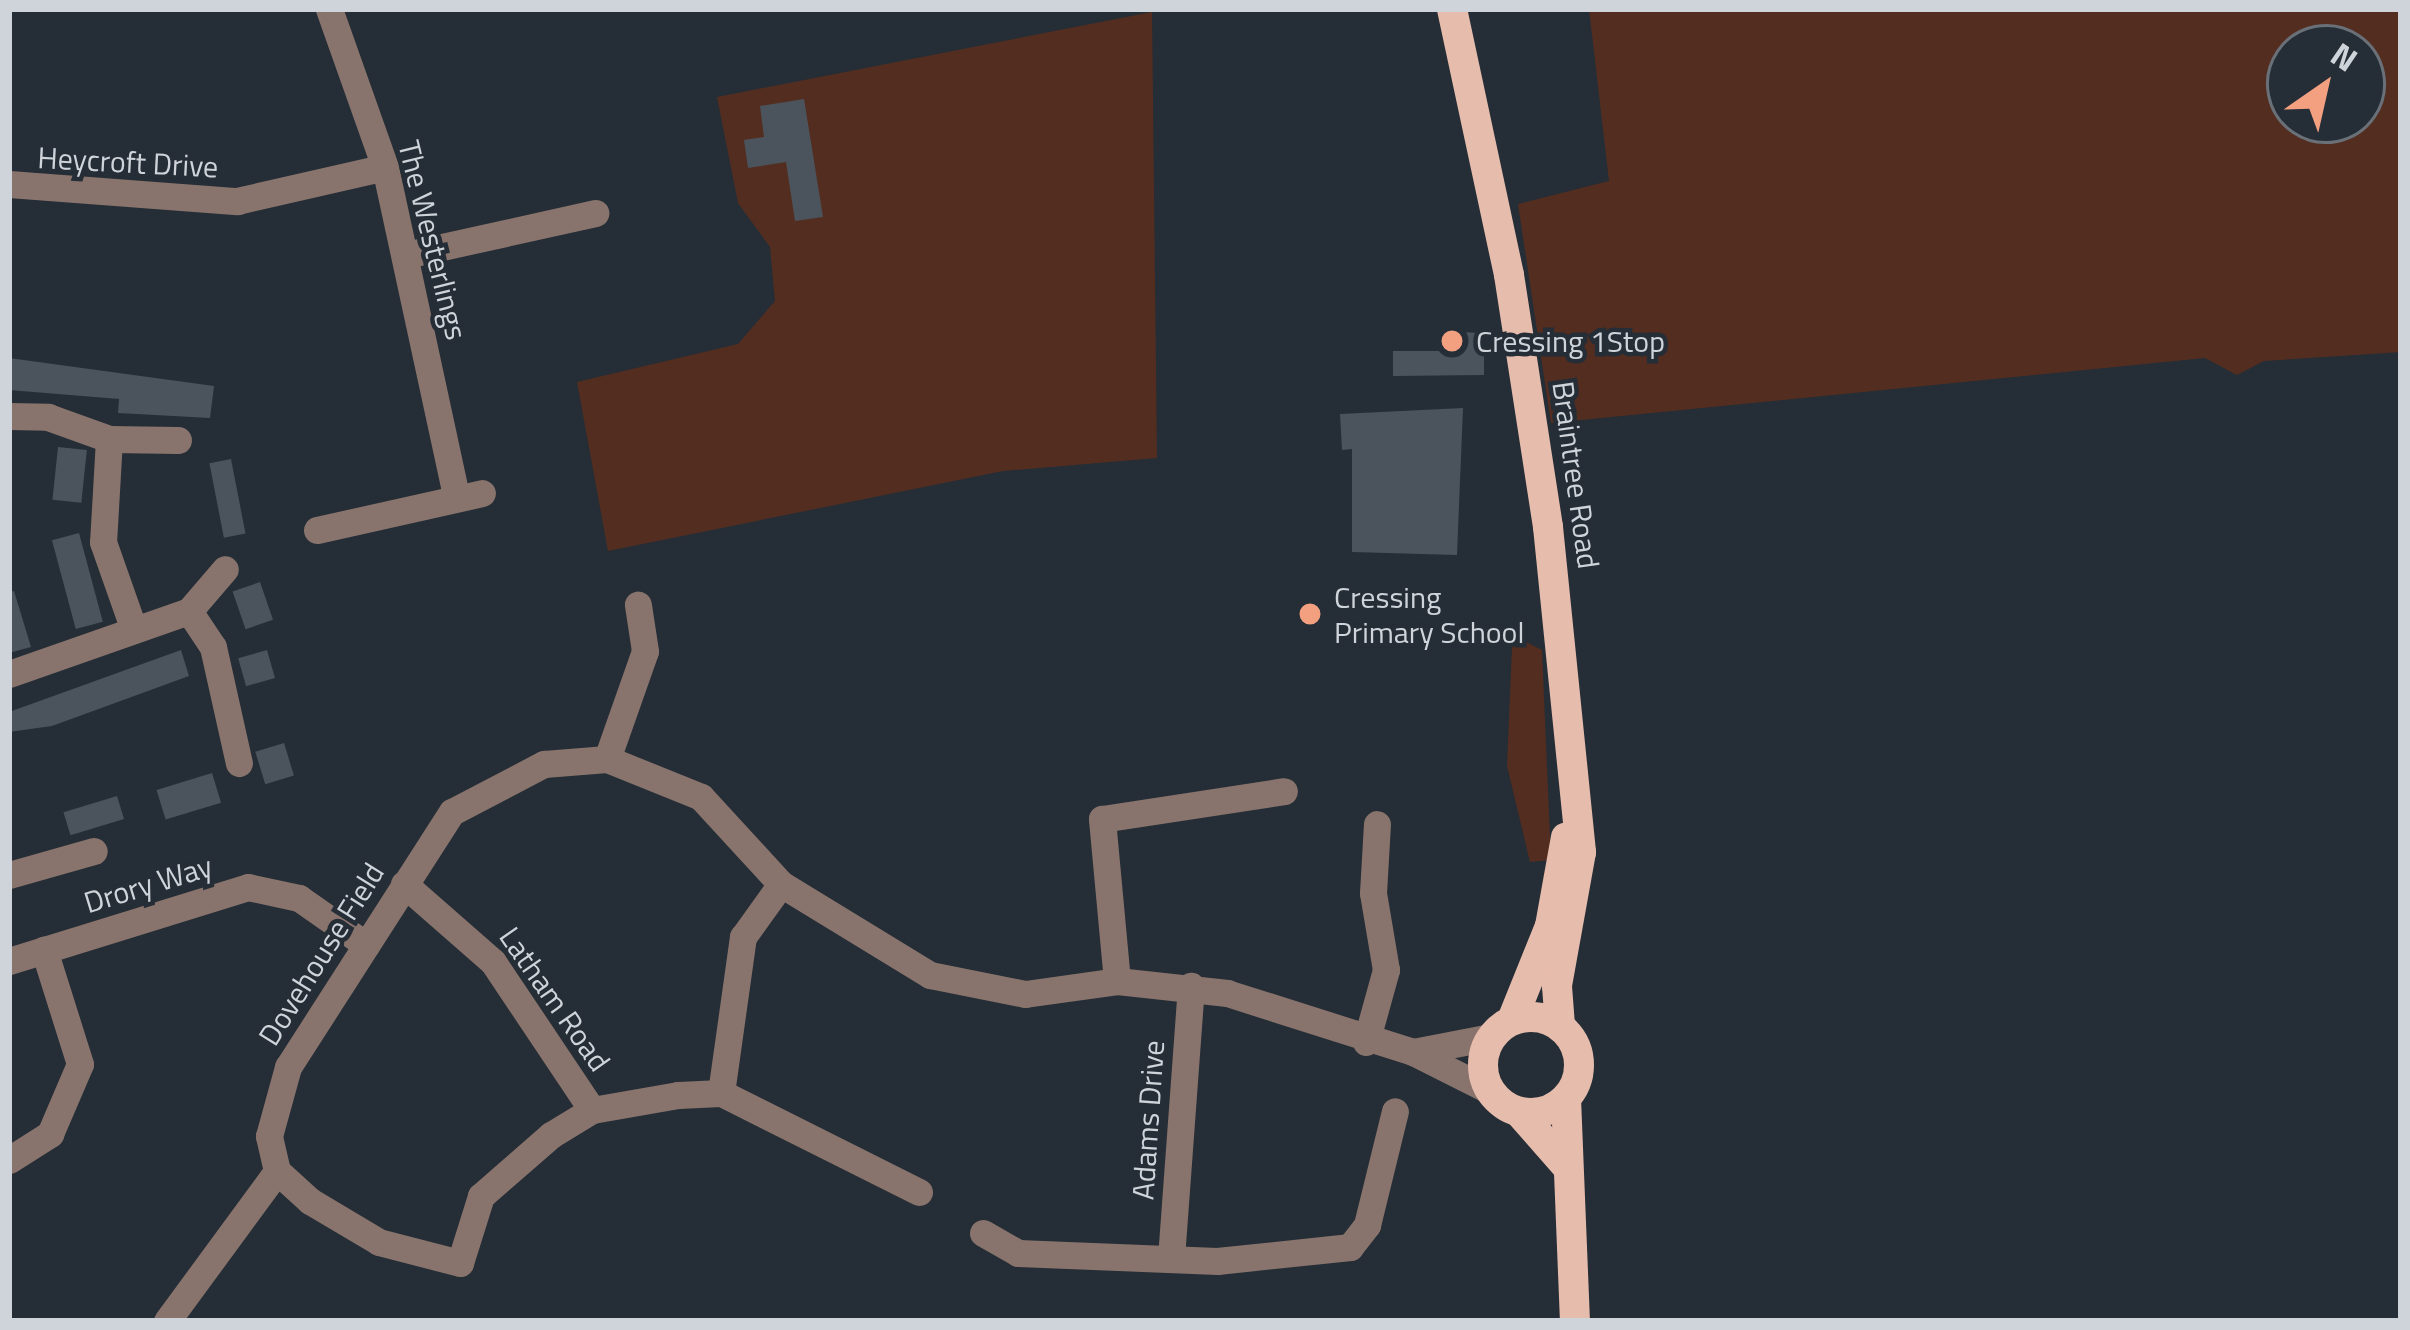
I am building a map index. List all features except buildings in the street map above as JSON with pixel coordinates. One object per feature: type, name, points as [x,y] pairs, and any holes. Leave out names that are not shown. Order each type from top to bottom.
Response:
[{"type":"main road","name":"Braintree Road","points":[[1452,9],[1531,408],[1580,893],[1557,986],[1560,1026]]},
{"type":"main road","name":"Braintree Road","points":[[1501,1028],[1550,926],[1573,814]]},
{"type":"main road","points":[[1568,1168],[1519,1112],[1490,1090],[1482,1063],[1501,1028],[1560,1026],[1579,1060],[1566,1098],[1575,1321]]},
{"type":"main road","points":[[1519,1112],[1566,1098]]},
{"type":"street","name":"The Westerlings","points":[[317,530],[468,492],[385,167],[329,9]]},
{"type":"street","name":"Heycroft Drive","points":[[9,184],[237,201],[385,167]]},
{"type":"street","points":[[406,255],[595,212]]},
{"type":"street","points":[[9,416],[48,417],[109,439],[178,440]]},
{"type":"street","points":[[109,439],[103,542],[134,630]]},
{"type":"street","points":[[9,674],[189,611],[225,569]]},
{"type":"street","points":[[607,759],[645,651],[638,605]]},
{"type":"street","points":[[189,611],[213,647],[238,763]]},
{"type":"street","name":"Dovehouse Field","points":[[277,1171],[269,1136],[288,1067],[404,884],[473,794],[544,764],[607,759],[701,797],[781,884],[904,964],[965,987],[1025,994],[1118,981],[1192,986],[1366,1042],[1414,1052],[1490,1090]]},
{"type":"street","points":[[1118,981],[1102,819],[1284,790]]},
{"type":"street","points":[[1366,1042],[1386,970],[1373,892],[1377,824]]},
{"type":"street","points":[[9,875],[94,851]]},
{"type":"street","name":"Latham Road","points":[[404,884],[494,962],[592,1110]]},
{"type":"street","points":[[721,1094],[743,937],[781,884]]},
{"type":"street","name":"Drory Way","points":[[9,961],[248,887],[298,898],[365,945]]},
{"type":"street","points":[[9,1160],[50,1134],[80,1064],[44,950]]},
{"type":"street","name":"Adams Drive","points":[[1171,1258],[1192,986]]},
{"type":"street","name":"Dovehouse Field","points":[[1414,1052],[1501,1028]]},
{"type":"street","points":[[167,1321],[277,1171],[380,1242],[460,1263],[481,1196],[592,1110],[721,1094],[919,1192]]},
{"type":"street","points":[[983,1233],[1018,1253],[1171,1258],[1350,1247],[1367,1225],[1395,1112]]},
{"type":"shaded area","points":[[1589,9],[2401,9],[2401,352],[2264,361],[2237,375],[2205,358],[1551,423],[1518,204],[1609,181]]},
{"type":"shaded area","points":[[1152,12],[1157,458],[1003,471],[608,551],[577,382],[738,344],[775,301],[770,247],[738,203],[717,97]]},
{"type":"shaded area","points":[[1524,641],[1542,650],[1551,860],[1530,862],[1507,766],[1512,647]]},
{"type":"place","name":"Cressing 1Stop","points":[[1452,341]]},
{"type":"place","name":"Cressing Primary School","points":[[1310,614]]}]
